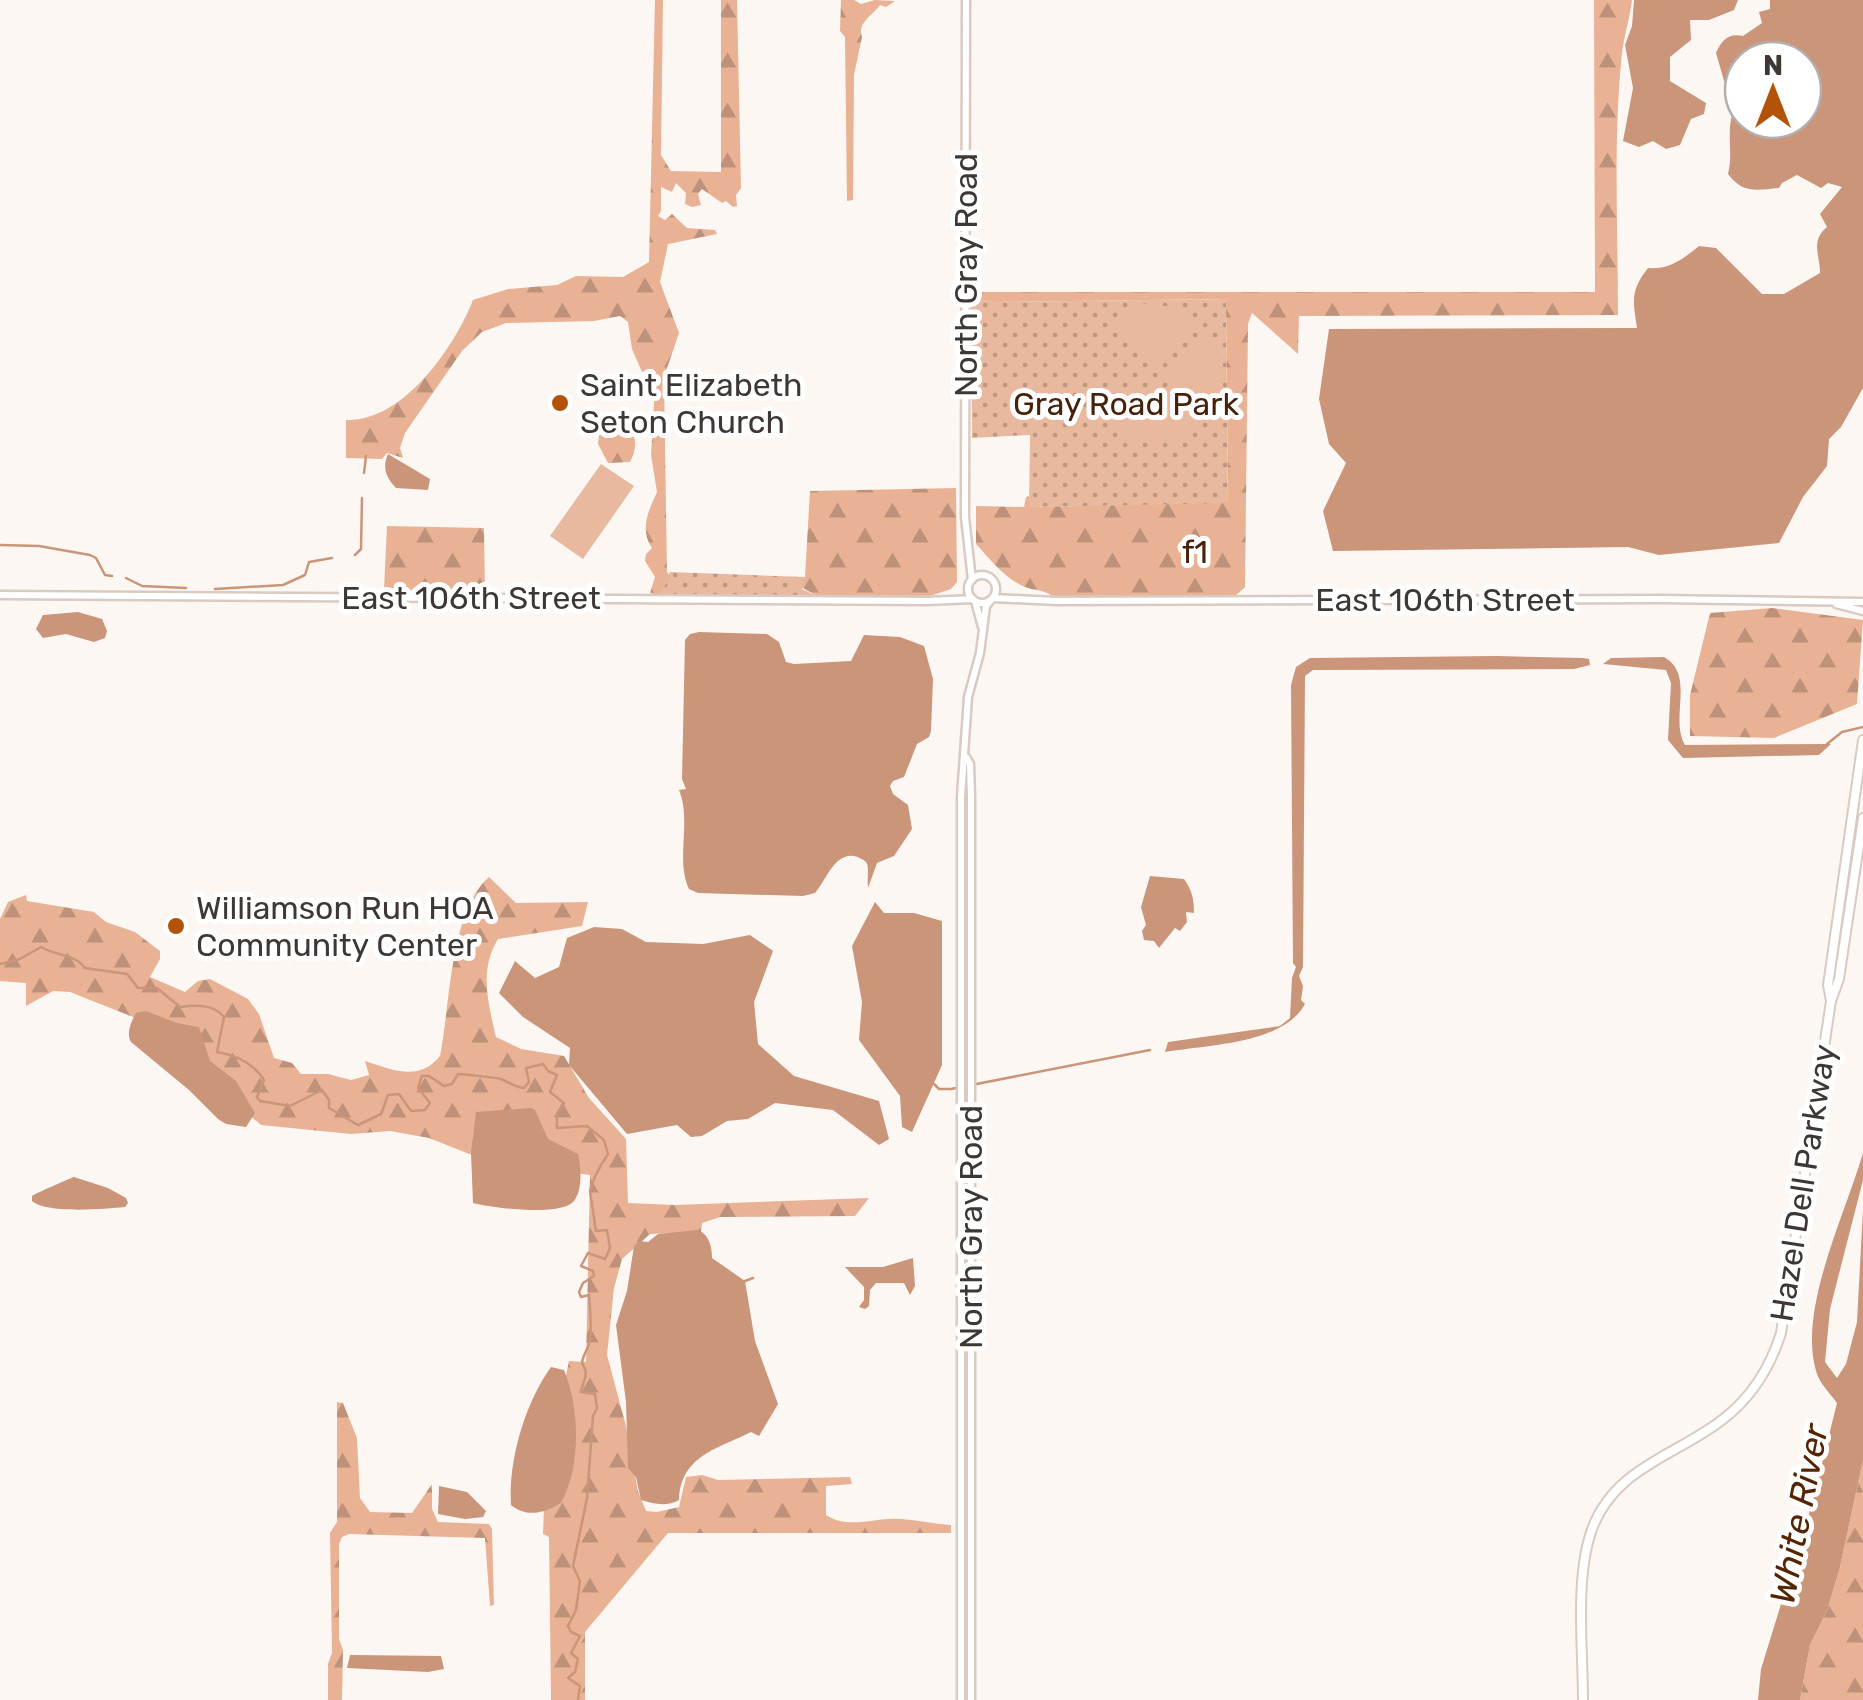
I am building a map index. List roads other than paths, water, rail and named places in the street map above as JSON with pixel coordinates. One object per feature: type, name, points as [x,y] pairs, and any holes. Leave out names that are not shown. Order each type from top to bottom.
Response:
[{"type":"main road","name":"Hazel Dell Parkway","points":[[1831,1001],[1828,985],[1863,740]]},
{"type":"main road","name":"Hazel Dell Parkway","points":[[1583,1700],[1584,1562],[1603,1507],[1630,1475],[1731,1413],[1756,1386],[1778,1341],[1863,818]]},
{"type":"street","name":"North Gray Road","points":[[966,0],[965,517],[971,582]]},
{"type":"street","name":"North Gray Road","points":[[971,550],[987,576]]},
{"type":"street","points":[[942,600],[971,582],[987,576],[995,583],[992,599],[973,599],[971,582]]},
{"type":"street","name":"East 106th Street","points":[[995,583],[1002,590],[1056,602],[1863,602]]},
{"type":"street","name":"East 106th Street","points":[[0,595],[973,599]]},
{"type":"street","name":"East 106th Street","points":[[992,599],[1028,598]]},
{"type":"street","name":"North Gray Road","points":[[973,599],[982,626]]},
{"type":"street","name":"North Gray Road","points":[[971,1700],[961,797],[967,701],[980,653],[986,606],[992,599]]},
{"type":"street","points":[[1830,602],[1863,612]]},
{"type":"street","name":"North Gray Road","points":[[961,1700],[967,1108]]},
{"type":"waterway","points":[[364,473],[366,456]]},
{"type":"waterway","points":[[355,555],[361,549],[362,498]]},
{"type":"waterway","points":[[0,545],[39,546],[90,555],[105,575],[112,576]]},
{"type":"waterway","points":[[215,589],[283,585],[305,575],[309,562],[332,558]]},
{"type":"waterway","points":[[126,578],[142,586],[186,588]]},
{"type":"waterway","points":[[1827,744],[1842,732],[1863,727]]},
{"type":"waterway","points":[[0,964],[20,959],[41,947],[76,960],[85,968],[127,974],[138,988],[157,988],[180,1007],[215,1010],[224,1017],[217,1052],[244,1061],[260,1074],[264,1080],[257,1097],[260,1101],[290,1106],[322,1090],[329,1108],[358,1125],[381,1114],[388,1095],[399,1094],[411,1111],[425,1110],[430,1103],[418,1088],[422,1076],[444,1086],[452,1084],[458,1074],[499,1078],[524,1088],[529,1082],[526,1068],[543,1064],[557,1075],[550,1092],[564,1103],[557,1114],[557,1128],[587,1126],[604,1140],[608,1154],[590,1191],[596,1231],[607,1230],[610,1248],[605,1259],[588,1253],[581,1266],[593,1271],[594,1276],[583,1283],[579,1292],[581,1297],[589,1295],[591,1323],[582,1363],[586,1374],[581,1392],[595,1394],[597,1408],[593,1416],[587,1498],[573,1566],[580,1581],[576,1610],[568,1626],[580,1636],[571,1653],[578,1659],[575,1672],[568,1678],[580,1686],[578,1700]]},
{"type":"waterway","points":[[934,1084],[939,1089],[951,1089],[1150,1050]]},
{"type":"waterway","points":[[745,1281],[753,1278]]},
{"type":"place","name":"Saint Elizabeth Seton Church","points":[[560,403]]},
{"type":"place","name":"Williamson Run HOA Community Center","points":[[176,926]]},
{"type":"park label","name":"Gray Road Park","points":[[1126,404]]},
{"type":"park label","name":"f1","points":[[1195,552]]},
{"type":"water label","name":"White River","points":[[1799,1514]]}]
